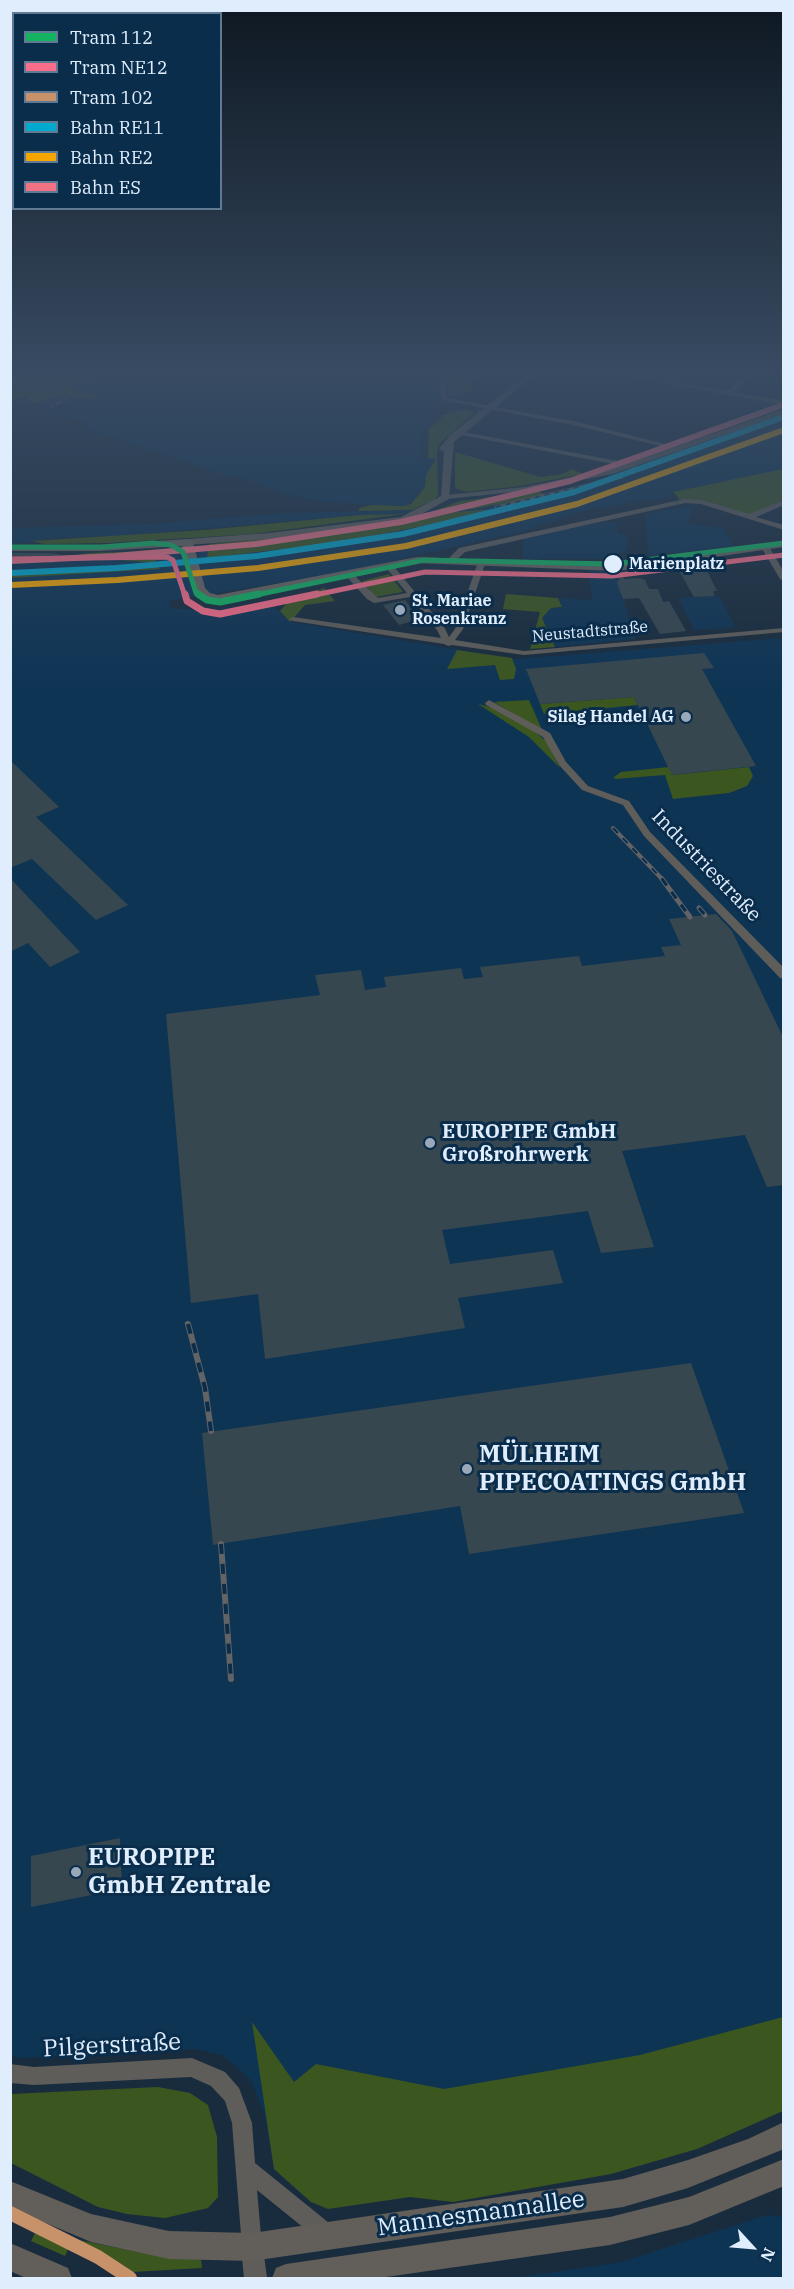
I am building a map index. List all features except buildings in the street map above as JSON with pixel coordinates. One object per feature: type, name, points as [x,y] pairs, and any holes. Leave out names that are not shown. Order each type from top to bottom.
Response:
[{"type":"main road","points":[[10,548],[63,549],[179,545],[379,524],[412,516],[436,504],[446,495],[446,478]]},
{"type":"main road","points":[[179,545],[190,560],[199,589],[206,596],[218,599],[407,561],[453,557],[482,561],[610,568],[633,567],[649,562],[783,544]]},
{"type":"main road","points":[[182,572],[191,599],[203,605],[222,606],[392,570],[423,561]]},
{"type":"main road","name":"Mannesmannallee","points":[[10,2194],[91,2228],[169,2246],[252,2247],[327,2235],[444,2221],[623,2193],[688,2174],[754,2150],[783,2135]]},
{"type":"main road","name":"Mannesmannallee","points":[[286,2278],[610,2231],[689,2211],[783,2172]]},
{"type":"main road","points":[[10,2257],[52,2278]]},
{"type":"street","points":[[446,495],[473,495],[583,478]]},
{"type":"street","points":[[453,557],[462,550],[685,501],[702,502],[783,528]]},
{"type":"street","points":[[751,516],[783,502]]},
{"type":"street","points":[[765,547],[783,579]]},
{"type":"street","points":[[392,570],[441,630],[448,644],[459,629],[482,561]]},
{"type":"street","points":[[352,578],[377,601],[412,594]]},
{"type":"street","name":"Neustadtstraße","points":[[293,619],[448,644],[524,653],[783,630]]},
{"type":"street","points":[[441,630],[459,629]]},
{"type":"street","name":"Industriestraße","points":[[489,703],[547,735],[562,763],[585,788],[626,803],[647,834],[764,952],[783,975]]},
{"type":"street","name":"Pilgerstraße","points":[[10,2073],[34,2076],[192,2067],[219,2079],[232,2095],[242,2122],[252,2247]]},
{"type":"street","points":[[247,2169],[327,2235]]},
{"type":"street","points":[[252,2247],[256,2278]]},
{"type":"shaded area","points":[[242,478],[426,478],[425,487],[410,504],[403,506],[318,501],[278,492]]},
{"type":"shaded area","points":[[603,478],[740,478],[672,492],[674,496],[587,510],[524,531],[339,573],[169,601],[171,608],[196,610],[223,609],[262,602],[280,611],[290,622],[515,659],[783,638],[784,2054],[311,2202],[274,2169],[264,2113],[251,2080],[224,2056],[196,2049],[20,2058],[11,2056],[11,552],[73,556],[95,552],[144,555],[281,544],[387,534],[498,511],[360,515],[116,536],[53,538],[16,544],[11,543],[10,528],[146,524],[282,513],[474,509],[546,495]]},
{"type":"shaded area","points":[[695,505],[687,523],[723,528],[734,546],[648,556],[645,514]]},
{"type":"shaded area","points":[[604,522],[617,522],[618,534],[627,534],[628,547],[624,553],[618,553],[621,559],[522,559],[524,538]]},
{"type":"shaded area","points":[[589,570],[615,571],[635,639],[555,647],[542,618],[552,608],[562,607],[558,598],[592,600]]},
{"type":"shaded area","points":[[719,596],[735,627],[694,630],[679,598]]},
{"type":"shaded area","points":[[766,2215],[783,2217],[783,2278],[513,2278],[622,2262]]},
{"type":"green space","points":[[426,478],[438,478],[438,495],[434,500],[412,510],[358,511],[360,508],[371,505],[411,504],[425,487]]},
{"type":"green space","points":[[455,478],[564,478],[520,486],[466,492],[455,488]]},
{"type":"green space","points":[[741,478],[783,478],[783,500],[750,516],[703,502],[681,501],[673,492]]},
{"type":"green space","points":[[538,491],[546,495],[474,509],[434,511],[460,501]]},
{"type":"green space","points":[[497,509],[498,511],[343,542],[207,558],[209,544],[338,532],[402,524],[427,514]]},
{"type":"green space","points":[[405,514],[253,534],[108,543],[45,544],[31,541],[205,530],[360,515]]},
{"type":"green space","points":[[154,551],[156,563],[73,556],[88,553]]},
{"type":"green space","points":[[159,567],[160,569],[11,578],[11,574]]},
{"type":"green space","points":[[389,574],[403,592],[376,597],[362,581]]},
{"type":"green space","points":[[324,588],[335,601],[305,605],[290,622],[280,611],[287,603]]},
{"type":"green space","points":[[506,594],[558,598],[562,607],[551,608],[542,618],[555,647],[530,649],[540,612],[503,609]]},
{"type":"green space","points":[[457,650],[512,658],[516,669],[514,679],[500,680],[495,665],[447,669]]},
{"type":"green space","points":[[634,697],[638,705],[544,714],[540,704]]},
{"type":"green space","points":[[529,700],[542,730],[494,702]]},
{"type":"green space","points":[[478,704],[493,708],[535,732],[546,741],[560,768],[529,737]]},
{"type":"green space","points":[[669,767],[673,775],[749,767],[753,776],[747,786],[729,793],[673,799],[665,775],[615,779],[614,777],[621,772]]},
{"type":"green space","points":[[783,2017],[783,2111],[697,2149],[611,2174],[453,2202],[410,2197],[328,2209],[311,2202],[274,2169],[252,2022],[294,2082],[316,2064],[444,2089],[640,2055]]},
{"type":"green space","points":[[158,2087],[190,2093],[208,2105],[217,2137],[218,2197],[208,2208],[165,2218],[127,2214],[98,2207],[11,2163],[11,2094]]},
{"type":"green space","points":[[36,2231],[69,2247],[65,2256],[31,2241]]},
{"type":"green space","points":[[79,2240],[143,2253],[201,2259],[202,2268],[133,2272]]},
{"type":"railway","points":[[496,507],[619,478]]},
{"type":"railway","points":[[613,828],[663,880]]},
{"type":"railway","points":[[662,879],[690,917]]},
{"type":"railway","points":[[699,908],[705,915]]},
{"type":"railway","points":[[188,1324],[205,1388],[211,1431]]},
{"type":"railway","points":[[221,1544],[231,1679]]},
{"type":"tram line","name":"112","points":[[10,547],[102,547],[153,543],[171,545],[183,552],[196,593],[207,600],[220,602],[424,560],[612,564],[784,543]]},
{"type":"tram line","name":"NE12","points":[[10,559],[167,557],[173,560],[187,601],[203,611],[220,614],[425,572],[612,576],[784,555]]},
{"type":"tram line","name":"102","points":[[10,2213],[98,2257],[130,2278]]},
{"type":"rail line","name":"ES","points":[[10,561],[115,556],[256,544],[401,522],[579,478]]},
{"type":"rail line","name":"RE11","points":[[10,573],[116,568],[257,556],[403,534],[574,492],[614,478]]},
{"type":"rail line","name":"RE2","points":[[11,585],[117,580],[258,568],[406,546],[577,504],[650,478]]},
{"type":"place","name":"Marienplatz","points":[[613,564]]},
{"type":"place","name":"St. Mariae Rosenkranz","points":[[400,610]]},
{"type":"place","name":"Silag Handel AG","points":[[686,717]]},
{"type":"place","name":"EUROPIPE GmbH Großrohrwerk","points":[[430,1143]]},
{"type":"place","name":"MÜLHEIM PIPECOATINGS GmbH","points":[[467,1469]]},
{"type":"place","name":"EUROPIPE GmbH Zentrale","points":[[76,1872]]}]
